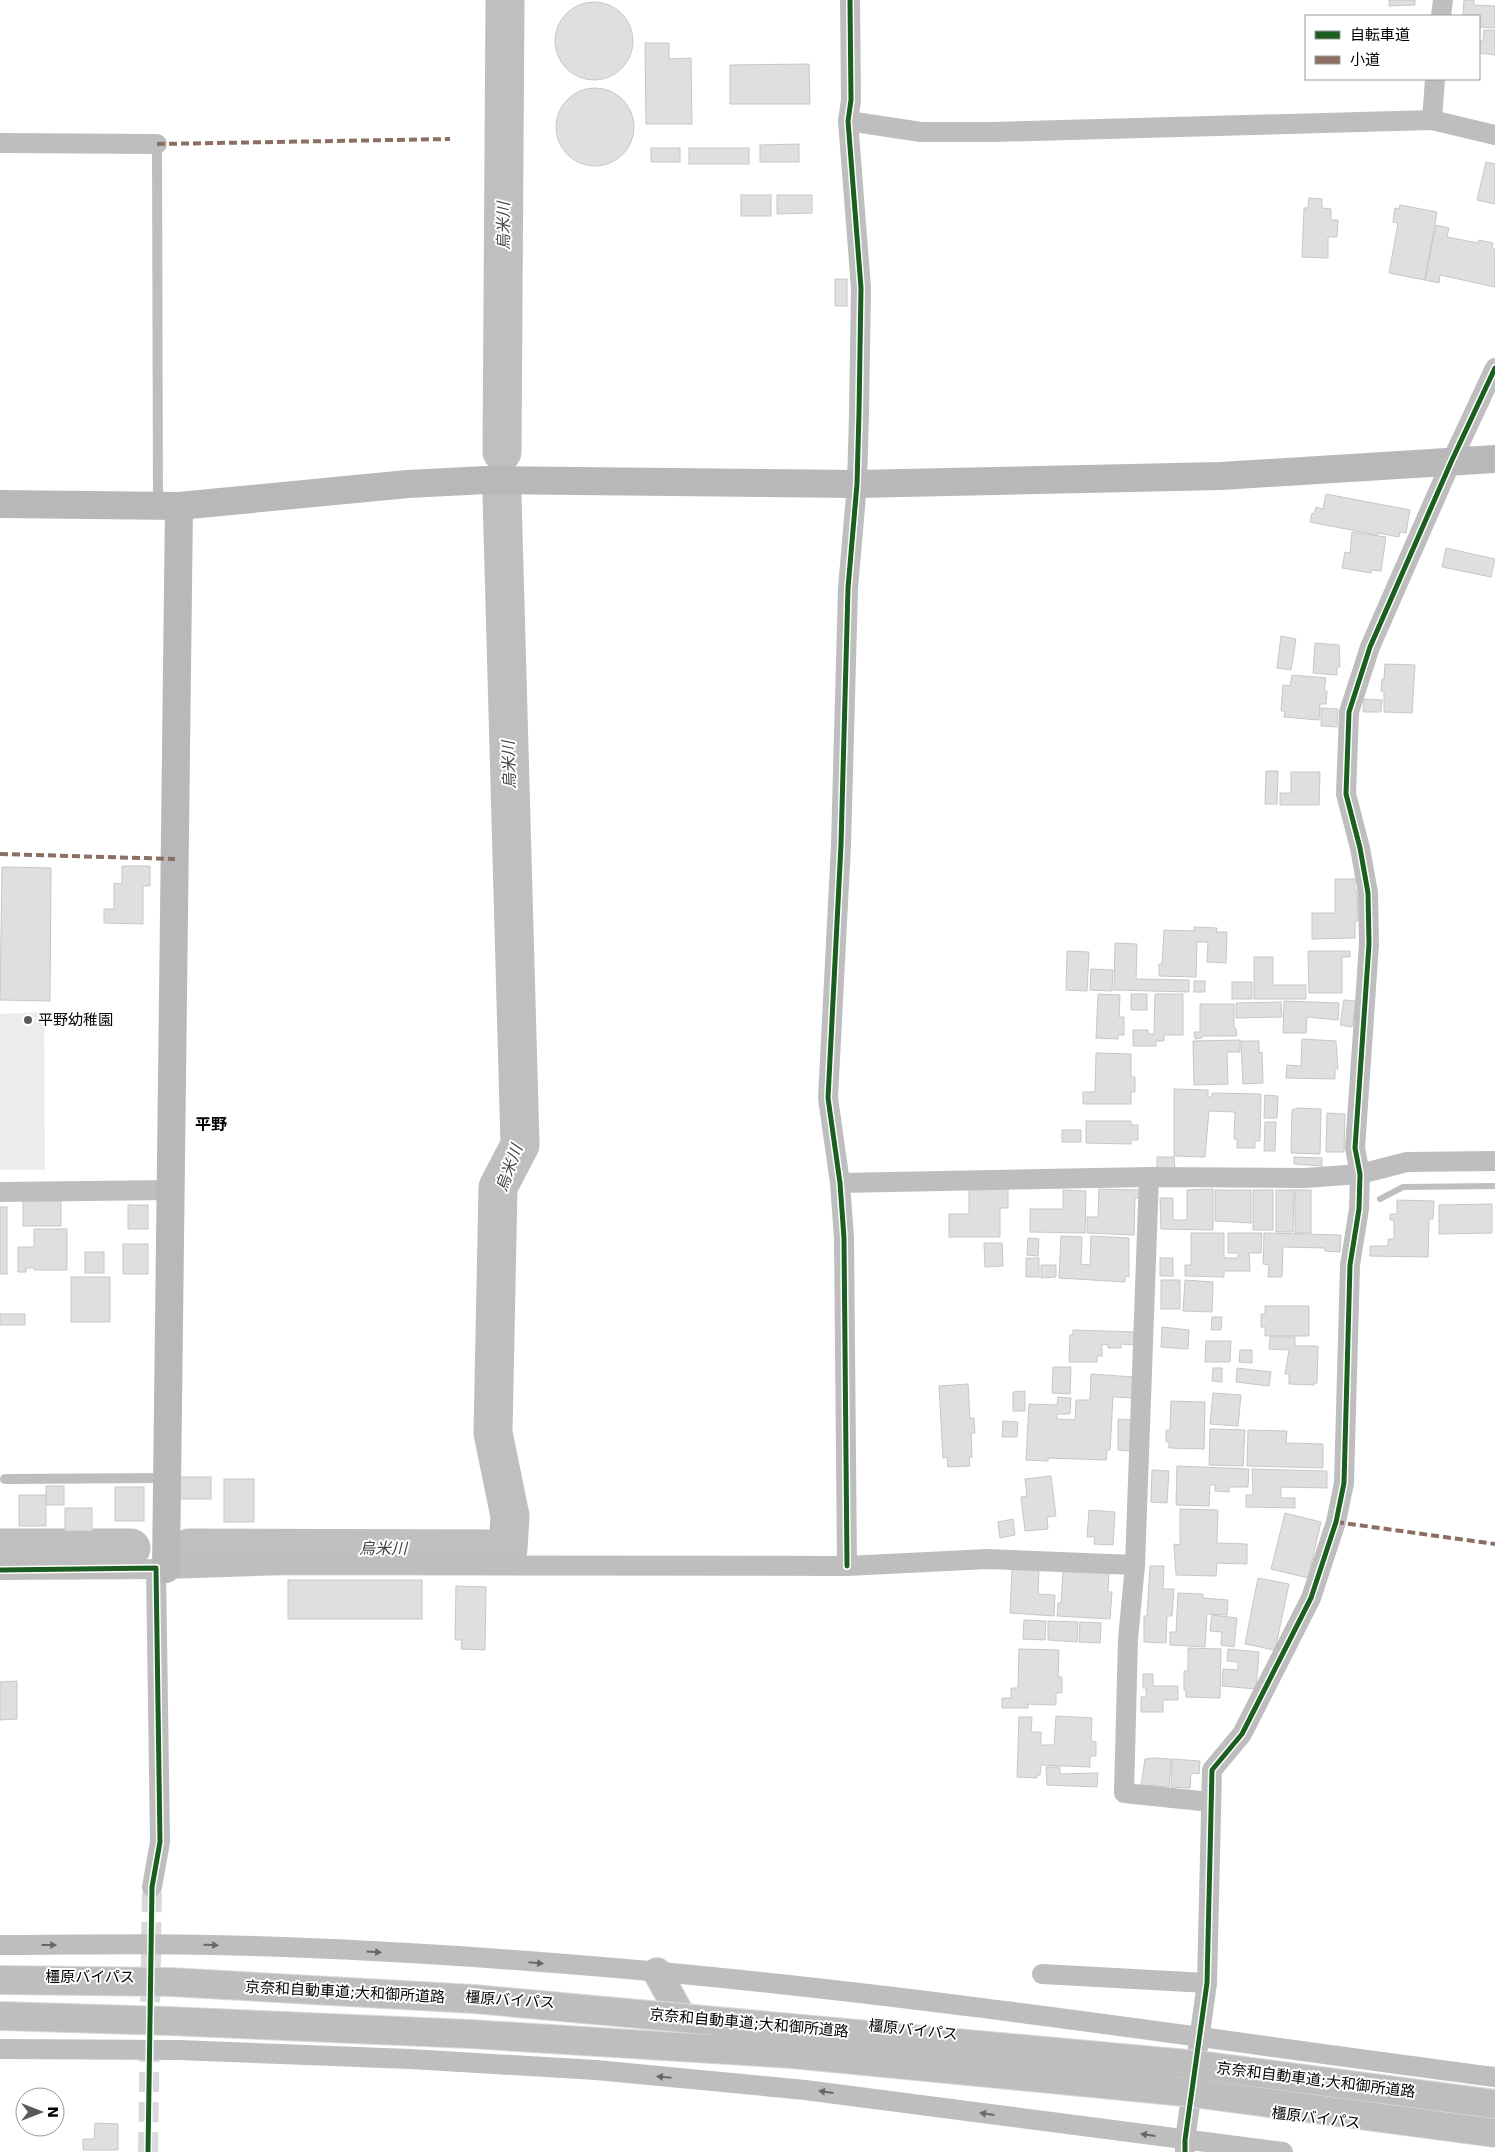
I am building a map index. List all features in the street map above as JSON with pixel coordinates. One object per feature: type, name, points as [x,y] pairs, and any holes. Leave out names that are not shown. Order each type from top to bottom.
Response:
[{"type":"highway","points":[[657,1972],[678,2010]]},
{"type":"highway","name":"橿原バイパス","points":[[0,1978],[164,1978],[678,2010],[1199,2049],[1495,2098]]},
{"type":"highway","name":"京奈和自動車道;大和御所道路","points":[[0,1978],[170,1982],[474,1999],[1198,2065],[1495,2104]]},
{"type":"highway","name":"京奈和自動車道;大和御所道路","points":[[0,2016],[470,2034],[792,2054],[1194,2093],[1495,2132]]},
{"type":"highway","name":"橿原バイパス","points":[[0,2025],[487,2043],[792,2063],[1190,2103],[1495,2139]]},
{"type":"street","points":[[847,1566],[844,1238],[840,1183],[828,1098],[841,845],[848,588],[857,484],[861,288],[848,121],[851,100],[850,0]]},
{"type":"street","points":[[1441,15],[1443,0]]},
{"type":"street","points":[[1432,120],[1435,80]]},
{"type":"street","points":[[848,121],[921,132],[993,132],[1432,120],[1495,135]]},
{"type":"street","points":[[0,143],[157,144]]},
{"type":"street","points":[[1185,2146],[1206,1984],[1212,1770],[1242,1734],[1311,1598],[1336,1522],[1344,1483],[1350,1265],[1359,1209],[1360,1174],[1355,1148],[1369,944],[1368,894],[1360,848],[1346,794],[1349,712],[1370,647],[1452,460],[1495,368]]},
{"type":"street","points":[[0,504],[169,506],[408,484],[486,480],[857,484],[1220,476],[1452,460],[1495,459]]},
{"type":"street","points":[[152,1887],[160,1842],[161,1569],[167,1478],[170,1190],[169,506]]},
{"type":"street","points":[[840,1183],[1149,1177],[1305,1178],[1360,1174],[1407,1162],[1495,1162]]},
{"type":"street","points":[[1149,1177],[1135,1565],[1128,1639],[1124,1793],[1211,1802]]},
{"type":"street","points":[[0,1192],[170,1190]]},
{"type":"street","points":[[0,1570],[161,1569],[288,1564],[847,1566],[987,1559],[1135,1565]]},
{"type":"street","points":[[0,1945],[209,1945],[316,1949],[428,1954],[657,1972],[923,2002],[1199,2049],[1495,2077]]},
{"type":"street","points":[[1042,1974],[1206,1984]]},
{"type":"street","points":[[0,2049],[178,2050],[410,2058],[596,2070],[804,2090],[1185,2146],[1283,2152]]},
{"type":"lane","points":[[157,144],[169,506]]},
{"type":"lane","points":[[5,1478],[167,1478]]},
{"type":"shaded area","points":[[44,1012],[45,1170],[0,1170],[0,1014]]},
{"type":"building","points":[[1389,0],[1415,0],[1415,5],[1389,6]]},
{"type":"building","points":[[1464,0],[1474,0],[1474,5],[1495,6],[1495,28],[1480,27],[1480,15],[1463,15]]},
{"type":"building","points":[[594,2],[609,5],[621,14],[630,26],[633,41],[630,56],[621,68],[609,77],[594,80],[579,77],[567,68],[558,56],[555,41],[558,26],[567,14],[579,5]]},
{"type":"building","points":[[1484,30],[1495,30],[1495,55],[1480,53],[1480,41],[1483,41]]},
{"type":"building","points":[[645,43],[669,43],[669,59],[691,58],[692,124],[646,124]]},
{"type":"building","points":[[809,64],[810,104],[730,104],[730,65]]},
{"type":"building","points":[[595,88],[610,91],[622,100],[631,112],[634,127],[631,142],[622,154],[610,163],[595,166],[580,163],[568,154],[559,142],[556,127],[559,112],[568,100],[580,91]]},
{"type":"building","points":[[799,144],[799,162],[760,162],[760,145]]},
{"type":"building","points":[[651,148],[680,148],[680,162],[651,162]]},
{"type":"building","points":[[689,148],[749,148],[749,164],[689,164]]},
{"type":"building","points":[[1486,162],[1495,164],[1495,204],[1477,200]]},
{"type":"building","points":[[741,195],[771,195],[771,216],[741,216]]},
{"type":"building","points":[[777,195],[812,195],[812,213],[777,214]]},
{"type":"building","points":[[1309,198],[1322,199],[1322,208],[1331,209],[1331,220],[1338,220],[1337,237],[1328,237],[1328,258],[1302,257],[1304,208],[1308,208]]},
{"type":"building","points":[[1400,205],[1437,212],[1425,280],[1389,273],[1398,223],[1393,222],[1395,208],[1399,209]]},
{"type":"building","points":[[1436,225],[1449,228],[1447,237],[1478,243],[1479,240],[1493,243],[1492,248],[1495,249],[1495,287],[1440,275],[1439,283],[1425,280]]},
{"type":"building","points":[[835,279],[847,279],[847,306],[835,306]]},
{"type":"building","points":[[1326,494],[1410,510],[1406,533],[1400,532],[1399,537],[1378,533],[1377,535],[1310,522],[1316,507],[1323,509]]},
{"type":"building","points":[[1352,532],[1386,537],[1381,571],[1371,570],[1371,573],[1342,568],[1345,552],[1350,553]]},
{"type":"building","points":[[1446,548],[1495,559],[1491,577],[1442,567]]},
{"type":"building","points":[[1281,636],[1296,639],[1291,670],[1277,668]]},
{"type":"building","points":[[1315,643],[1339,645],[1340,667],[1337,667],[1337,675],[1313,673]]},
{"type":"building","points":[[1385,664],[1415,665],[1412,713],[1384,712],[1384,691],[1381,691]]},
{"type":"building","points":[[1292,675],[1326,678],[1324,691],[1327,691],[1326,704],[1320,704],[1319,720],[1284,717],[1285,711],[1281,711],[1283,685],[1290,686]]},
{"type":"building","points":[[1364,699],[1382,700],[1381,712],[1363,712]]},
{"type":"building","points":[[1321,708],[1338,709],[1337,727],[1321,726]]},
{"type":"building","points":[[1266,771],[1278,771],[1277,804],[1265,804]]},
{"type":"building","points":[[1291,772],[1320,772],[1319,805],[1280,805],[1280,793],[1291,793]]},
{"type":"building","points":[[122,866],[150,866],[150,886],[143,886],[143,924],[104,923],[104,909],[114,909],[114,883],[122,884]]},
{"type":"building","points":[[2,867],[51,868],[50,1001],[0,1000]]},
{"type":"building","points":[[1335,879],[1355,879],[1358,921],[1355,921],[1355,938],[1312,939],[1312,913],[1335,913]]},
{"type":"building","points":[[1194,927],[1217,928],[1216,932],[1227,932],[1226,963],[1207,962],[1208,942],[1197,942],[1196,977],[1159,976],[1159,964],[1162,964],[1164,930],[1194,931]]},
{"type":"building","points":[[1115,943],[1137,944],[1136,979],[1189,980],[1189,992],[1114,990]]},
{"type":"building","points":[[1067,951],[1089,952],[1087,991],[1066,990]]},
{"type":"building","points":[[1308,951],[1350,951],[1350,957],[1342,957],[1342,993],[1309,993]]},
{"type":"building","points":[[1254,957],[1273,957],[1273,985],[1306,985],[1306,999],[1254,999]]},
{"type":"building","points":[[1091,969],[1113,970],[1112,991],[1090,990]]},
{"type":"building","points":[[1194,981],[1205,981],[1205,992],[1194,992]]},
{"type":"building","points":[[1232,982],[1252,982],[1252,999],[1232,999]]},
{"type":"building","points":[[1098,994],[1120,995],[1119,1017],[1124,1017],[1124,1035],[1118,1035],[1118,1039],[1096,1038]]},
{"type":"building","points":[[1131,994],[1147,994],[1147,1010],[1131,1010]]},
{"type":"building","points":[[1155,994],[1183,994],[1183,1035],[1164,1035],[1164,1041],[1156,1041],[1156,1046],[1133,1046],[1133,1030],[1148,1030],[1148,1034],[1154,1034]]},
{"type":"building","points":[[1344,1000],[1356,1001],[1352,1027],[1340,1025]]},
{"type":"building","points":[[1284,1001],[1339,1003],[1338,1020],[1307,1017],[1306,1033],[1283,1033]]},
{"type":"building","points":[[1281,1002],[1282,1017],[1236,1018],[1236,1003]]},
{"type":"building","points":[[1200,1004],[1234,1004],[1234,1028],[1236,1028],[1237,1036],[1202,1036],[1202,1038],[1195,1039],[1194,1032],[1200,1032]]},
{"type":"building","points":[[1302,1039],[1336,1041],[1338,1069],[1335,1069],[1335,1079],[1286,1078],[1287,1065],[1301,1066]]},
{"type":"building","points":[[1240,1040],[1240,1052],[1227,1052],[1228,1084],[1194,1085],[1193,1041]]},
{"type":"building","points":[[1241,1041],[1259,1041],[1259,1053],[1262,1052],[1263,1083],[1243,1084]]},
{"type":"building","points":[[1096,1053],[1131,1054],[1131,1077],[1135,1077],[1135,1092],[1131,1092],[1131,1104],[1083,1104],[1083,1092],[1095,1092]]},
{"type":"building","points":[[1174,1089],[1208,1090],[1208,1097],[1212,1097],[1212,1093],[1261,1094],[1260,1141],[1255,1141],[1255,1148],[1237,1148],[1237,1139],[1234,1139],[1235,1112],[1209,1111],[1205,1157],[1174,1156]]},
{"type":"building","points":[[1265,1095],[1278,1096],[1277,1118],[1264,1118]]},
{"type":"building","points":[[1297,1108],[1321,1109],[1320,1154],[1291,1153],[1292,1110]]},
{"type":"building","points":[[1327,1113],[1345,1114],[1344,1152],[1326,1152]]},
{"type":"building","points":[[1086,1121],[1131,1121],[1131,1125],[1138,1125],[1138,1140],[1131,1140],[1131,1144],[1086,1143]]},
{"type":"building","points":[[1265,1122],[1276,1122],[1275,1151],[1264,1151]]},
{"type":"building","points":[[1062,1130],[1081,1130],[1081,1142],[1062,1142]]},
{"type":"building","points":[[1157,1157],[1174,1157],[1175,1168],[1157,1169]]},
{"type":"building","points":[[1294,1157],[1322,1158],[1322,1166],[1294,1164]]},
{"type":"building","points":[[969,1188],[1008,1188],[1008,1208],[1000,1208],[1000,1237],[949,1237],[949,1214],[969,1214]]},
{"type":"building","points":[[1099,1189],[1140,1190],[1140,1198],[1135,1198],[1134,1235],[1087,1233],[1087,1217],[1098,1217]]},
{"type":"building","points":[[1213,1189],[1213,1230],[1161,1229],[1160,1198],[1173,1198],[1173,1220],[1187,1220],[1187,1190]]},
{"type":"building","points":[[1063,1190],[1086,1191],[1085,1233],[1030,1232],[1030,1209],[1063,1209]]},
{"type":"building","points":[[1215,1190],[1251,1190],[1251,1223],[1215,1221]]},
{"type":"building","points":[[1253,1190],[1273,1190],[1273,1230],[1253,1230]]},
{"type":"building","points":[[1276,1190],[1294,1190],[1293,1232],[1276,1232]]},
{"type":"building","points":[[1295,1190],[1311,1190],[1311,1233],[1295,1233]]},
{"type":"building","points":[[1397,1200],[1434,1201],[1433,1219],[1429,1219],[1428,1257],[1370,1256],[1370,1246],[1388,1246],[1388,1239],[1394,1239],[1394,1220],[1390,1220],[1390,1214],[1397,1214]]},
{"type":"building","points":[[23,1201],[61,1201],[61,1226],[23,1226]]},
{"type":"building","points":[[1492,1204],[1492,1233],[1439,1234],[1439,1205]]},
{"type":"building","points":[[128,1205],[148,1205],[148,1229],[128,1229]]},
{"type":"building","points":[[0,1207],[7,1207],[7,1274],[0,1274]]},
{"type":"building","points":[[34,1229],[67,1229],[67,1270],[34,1270],[34,1268],[26,1268],[26,1272],[18,1272],[18,1247],[34,1247]]},
{"type":"building","points":[[1191,1233],[1224,1233],[1224,1258],[1238,1258],[1238,1253],[1228,1253],[1228,1233],[1262,1233],[1261,1253],[1249,1253],[1250,1271],[1224,1271],[1224,1277],[1185,1276],[1185,1265],[1191,1265]]},
{"type":"building","points":[[1264,1233],[1341,1235],[1340,1252],[1325,1251],[1325,1248],[1283,1247],[1282,1277],[1268,1277],[1269,1265],[1263,1264]]},
{"type":"building","points":[[1061,1236],[1082,1237],[1081,1264],[1090,1265],[1091,1236],[1129,1238],[1129,1277],[1125,1276],[1125,1282],[1059,1278]]},
{"type":"building","points":[[1028,1238],[1039,1239],[1038,1256],[1027,1255]]},
{"type":"building","points":[[984,1243],[1002,1243],[1003,1266],[985,1267]]},
{"type":"building","points":[[123,1244],[148,1244],[148,1274],[123,1274]]},
{"type":"building","points":[[85,1252],[104,1252],[104,1273],[85,1273]]},
{"type":"building","points":[[1026,1258],[1039,1258],[1039,1277],[1026,1277]]},
{"type":"building","points":[[1160,1258],[1173,1258],[1173,1276],[1160,1276]]},
{"type":"building","points":[[1041,1265],[1056,1265],[1056,1277],[1041,1278]]},
{"type":"building","points":[[71,1277],[110,1277],[110,1322],[71,1322]]},
{"type":"building","points":[[1161,1280],[1180,1280],[1180,1309],[1161,1309]]},
{"type":"building","points":[[1185,1280],[1213,1282],[1212,1312],[1183,1311]]},
{"type":"building","points":[[1265,1306],[1309,1306],[1309,1336],[1265,1336],[1265,1327],[1261,1327],[1261,1314],[1265,1314]]},
{"type":"building","points":[[0,1314],[25,1314],[25,1325],[0,1325]]},
{"type":"building","points":[[1212,1317],[1222,1317],[1221,1330],[1211,1330]]},
{"type":"building","points":[[1162,1327],[1189,1330],[1188,1349],[1161,1347]]},
{"type":"building","points":[[1073,1330],[1135,1332],[1135,1345],[1121,1344],[1121,1348],[1108,1348],[1108,1345],[1102,1344],[1102,1356],[1097,1356],[1097,1362],[1069,1362],[1070,1335],[1073,1335]]},
{"type":"building","points":[[1270,1337],[1295,1337],[1295,1346],[1318,1346],[1317,1383],[1314,1383],[1314,1385],[1289,1384],[1289,1374],[1285,1374],[1289,1350],[1269,1349]]},
{"type":"building","points":[[1206,1341],[1231,1341],[1230,1362],[1205,1362]]},
{"type":"building","points":[[1240,1350],[1252,1350],[1252,1363],[1239,1362]]},
{"type":"building","points":[[1053,1367],[1071,1367],[1070,1394],[1052,1393]]},
{"type":"building","points":[[1213,1368],[1222,1368],[1222,1382],[1212,1381]]},
{"type":"building","points":[[1237,1368],[1271,1372],[1269,1386],[1236,1382]]},
{"type":"building","points":[[1091,1374],[1134,1377],[1133,1398],[1113,1397],[1110,1450],[1107,1450],[1106,1460],[1048,1458],[1048,1461],[1026,1460],[1029,1404],[1057,1405],[1058,1397],[1071,1398],[1070,1414],[1057,1414],[1057,1419],[1075,1420],[1076,1400],[1090,1400]]},
{"type":"building","points":[[968,1384],[970,1418],[974,1418],[975,1433],[971,1433],[972,1457],[969,1457],[970,1466],[948,1467],[947,1457],[943,1458],[939,1386]]},
{"type":"building","points":[[1025,1391],[1025,1411],[1013,1411],[1013,1392]]},
{"type":"building","points":[[1213,1393],[1241,1395],[1238,1426],[1210,1424]]},
{"type":"building","points":[[1171,1401],[1205,1402],[1204,1449],[1169,1448],[1169,1442],[1166,1442],[1166,1430],[1170,1430]]},
{"type":"building","points":[[1118,1419],[1131,1420],[1130,1451],[1118,1450]]},
{"type":"building","points":[[1003,1421],[1018,1422],[1017,1437],[1002,1437]]},
{"type":"building","points":[[1210,1429],[1245,1430],[1243,1466],[1209,1465]]},
{"type":"building","points":[[1248,1430],[1287,1431],[1286,1443],[1323,1444],[1323,1468],[1247,1466]]},
{"type":"building","points":[[1177,1466],[1249,1469],[1248,1487],[1229,1487],[1229,1492],[1215,1491],[1215,1485],[1210,1485],[1209,1506],[1176,1505]]},
{"type":"building","points":[[1252,1469],[1327,1471],[1327,1488],[1281,1487],[1281,1498],[1295,1498],[1295,1508],[1246,1507],[1246,1495],[1253,1495]]},
{"type":"building","points":[[1152,1470],[1169,1471],[1167,1503],[1151,1502]]},
{"type":"building","points":[[1051,1476],[1056,1516],[1047,1517],[1048,1529],[1025,1531],[1021,1497],[1027,1496],[1025,1479]]},
{"type":"building","points":[[180,1477],[211,1477],[211,1499],[180,1499]]},
{"type":"building","points":[[224,1479],[254,1479],[254,1522],[224,1522]]},
{"type":"building","points":[[46,1486],[64,1486],[64,1505],[46,1505]]},
{"type":"building","points":[[115,1487],[144,1487],[144,1521],[115,1521]]},
{"type":"building","points":[[19,1495],[46,1495],[46,1526],[19,1526]]},
{"type":"building","points":[[65,1508],[92,1508],[92,1531],[65,1531]]},
{"type":"building","points":[[1180,1509],[1218,1510],[1217,1543],[1247,1544],[1247,1564],[1217,1563],[1216,1576],[1176,1575],[1174,1544],[1180,1545]]},
{"type":"building","points":[[1089,1510],[1115,1512],[1113,1545],[1094,1544],[1095,1537],[1087,1537]]},
{"type":"building","points":[[1285,1513],[1321,1522],[1308,1578],[1271,1569]]},
{"type":"building","points":[[1013,1519],[1015,1535],[1000,1538],[998,1522]]},
{"type":"building","points":[[1150,1566],[1164,1566],[1163,1589],[1174,1589],[1172,1616],[1167,1616],[1166,1643],[1144,1642],[1144,1616],[1147,1616]]},
{"type":"building","points":[[1012,1569],[1039,1570],[1038,1594],[1055,1595],[1054,1616],[1010,1613]]},
{"type":"building","points":[[1063,1571],[1109,1573],[1108,1592],[1112,1592],[1110,1619],[1057,1616],[1058,1603],[1061,1603]]},
{"type":"building","points":[[1258,1578],[1289,1584],[1275,1650],[1245,1644]]},
{"type":"building","points":[[288,1580],[422,1580],[422,1619],[288,1619]]},
{"type":"building","points":[[456,1586],[486,1587],[485,1650],[461,1649],[462,1640],[455,1640]]},
{"type":"building","points":[[1178,1593],[1203,1594],[1203,1598],[1228,1600],[1227,1615],[1207,1614],[1205,1647],[1170,1645],[1170,1632],[1176,1632]]},
{"type":"building","points":[[1212,1615],[1237,1618],[1234,1647],[1221,1645],[1222,1632],[1210,1631]]},
{"type":"building","points":[[1024,1620],[1046,1621],[1045,1640],[1023,1639]]},
{"type":"building","points":[[1048,1621],[1078,1622],[1077,1642],[1048,1640]]},
{"type":"building","points":[[1080,1622],[1101,1623],[1100,1643],[1079,1642]]},
{"type":"building","points":[[1188,1648],[1221,1649],[1220,1698],[1186,1697],[1184,1671],[1188,1671]]},
{"type":"building","points":[[1019,1649],[1059,1650],[1058,1677],[1062,1677],[1062,1693],[1056,1693],[1056,1705],[1028,1704],[1028,1708],[1002,1708],[1002,1698],[1011,1698],[1011,1688],[1018,1688]]},
{"type":"building","points":[[1228,1649],[1259,1652],[1256,1689],[1222,1686],[1223,1669],[1238,1670],[1238,1662],[1227,1661]]},
{"type":"building","points":[[1143,1674],[1153,1674],[1153,1686],[1178,1686],[1178,1700],[1163,1700],[1163,1712],[1141,1712],[1141,1697],[1146,1697],[1146,1688],[1143,1688]]},
{"type":"building","points":[[17,1681],[17,1719],[0,1720],[0,1682]]},
{"type":"building","points":[[1056,1716],[1092,1718],[1091,1741],[1096,1742],[1096,1756],[1090,1756],[1090,1767],[1041,1765],[1040,1775],[1037,1775],[1037,1778],[1017,1777],[1019,1717],[1032,1717],[1031,1732],[1041,1732],[1041,1745],[1054,1745]]},
{"type":"building","points":[[1145,1759],[1171,1759],[1169,1787],[1141,1785]]},
{"type":"building","points":[[1172,1759],[1200,1761],[1199,1774],[1191,1773],[1190,1788],[1171,1787]]},
{"type":"building","points":[[1046,1767],[1060,1767],[1060,1774],[1098,1773],[1097,1787],[1047,1785]]},
{"type":"building","points":[[95,2123],[118,2124],[118,2150],[83,2150],[83,2139],[94,2139]]},
{"type":"waterway","name":"烏米川","points":[[502,452],[505,0]]},
{"type":"waterway","name":"烏米川","points":[[189,1548],[508,1549],[510,1516],[493,1433],[498,1187],[520,1145],[502,496]]},
{"type":"waterway","points":[[1380,1199],[1403,1187],[1495,1186]]},
{"type":"waterway","name":"烏米川","points":[[0,1548],[131,1548]]},
{"type":"tunnel","points":[[148,2152],[152,1887]]},
{"type":"marked path","points":[[157,144],[450,139]]},
{"type":"marked path","points":[[0,854],[175,859]]},
{"type":"marked path","points":[[1336,1522],[1495,1544]]},
{"type":"cycle path","points":[[847,1566],[844,1238],[840,1183],[828,1098],[841,845],[848,588],[857,484],[859,413],[861,288],[848,121],[851,100],[850,0]]},
{"type":"cycle path","points":[[1185,2152],[1185,2140],[1207,1983],[1212,1770],[1242,1734],[1311,1598],[1336,1522],[1344,1483],[1350,1265],[1359,1209],[1360,1174],[1355,1148],[1369,944],[1368,893],[1360,848],[1346,794],[1349,712],[1370,647],[1452,460],[1495,368]]},
{"type":"cycle path","points":[[0,1570],[156,1568],[160,1842],[152,1887],[148,2152]]},
{"type":"place","name":"平野幼稚園","points":[[28,1020]]},
{"type":"district","name":"平野","points":[[211,1124]]}]
